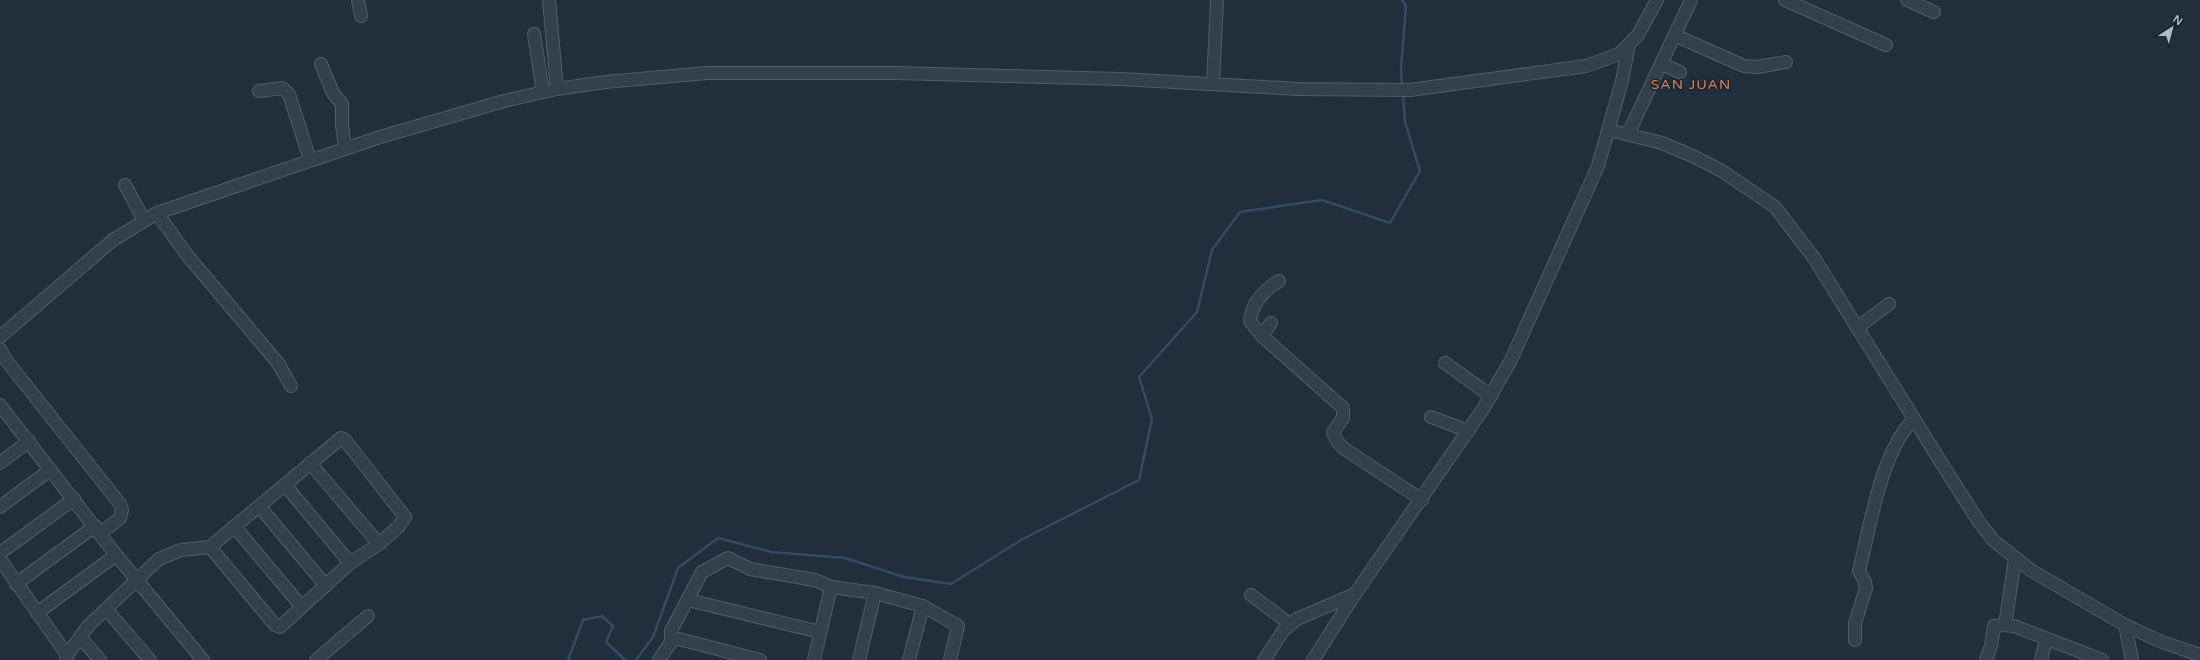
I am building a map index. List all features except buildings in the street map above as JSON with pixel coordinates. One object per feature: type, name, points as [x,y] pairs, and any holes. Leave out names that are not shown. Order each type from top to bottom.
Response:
[{"type":"street","points":[[358,0],[361,16]]},
{"type":"street","points":[[549,0],[557,89]]},
{"type":"street","points":[[1213,84],[1217,0]]},
{"type":"street","points":[[0,337],[107,245],[156,213],[345,148],[504,101],[557,89],[605,82],[707,73],[894,73],[1121,79],[1392,91],[1410,90],[1586,66],[1619,54],[1638,35],[1657,0]]},
{"type":"street","points":[[1628,134],[1691,0]]},
{"type":"street","points":[[1785,0],[1886,45]]},
{"type":"street","points":[[1907,0],[1934,12]]},
{"type":"street","points":[[534,34],[543,92]]},
{"type":"street","points":[[1674,34],[1744,66],[1757,67],[1786,62]]},
{"type":"street","points":[[1313,660],[1356,594],[1468,432],[1491,396],[1511,360],[1581,207],[1598,166],[1622,81],[1629,44]]},
{"type":"street","points":[[321,64],[333,93],[342,104],[342,124],[345,148]]},
{"type":"street","points":[[1661,64],[1680,72]]},
{"type":"street","points":[[259,91],[282,88],[289,94],[310,160]]},
{"type":"street","points":[[1609,130],[1662,143],[1695,157],[1722,171],[1775,207],[1814,258],[1986,532],[2015,559],[2032,571],[2125,625],[2162,642],[2200,654]]},
{"type":"street","points":[[125,185],[144,220]]},
{"type":"street","points":[[156,213],[187,255],[275,359],[291,386]]},
{"type":"street","points":[[1279,280],[1266,288],[1250,314],[1250,321],[1262,336],[1343,408],[1343,418],[1333,432],[1344,448],[1422,500]]},
{"type":"street","points":[[1857,328],[1889,304]]},
{"type":"street","points":[[1262,336],[1271,324]]},
{"type":"street","points":[[0,349],[3,362],[120,504],[122,510],[120,518],[98,530],[16,584]]},
{"type":"street","points":[[1445,363],[1491,396]]},
{"type":"street","points":[[2,411],[74,499],[116,555],[203,660]]},
{"type":"street","points":[[1431,417],[1468,432]]},
{"type":"street","points":[[1854,640],[1855,623],[1866,588],[1865,582],[1859,572],[1886,466],[1900,435],[1914,419]]},
{"type":"street","points":[[0,559],[66,658],[80,636],[159,559],[170,553],[181,550],[210,547],[341,438],[345,440],[405,517],[398,527],[379,544],[350,563],[282,626],[275,625],[210,547]]},
{"type":"street","points":[[0,463],[28,442]]},
{"type":"street","points":[[310,463],[379,544]]},
{"type":"street","points":[[0,507],[50,470]]},
{"type":"street","points":[[285,485],[350,563]]},
{"type":"street","points":[[0,553],[74,499]]},
{"type":"street","points":[[259,506],[326,586]]},
{"type":"street","points":[[234,526],[302,607]]},
{"type":"street","points":[[37,613],[116,555]]},
{"type":"street","points":[[659,660],[672,642],[671,631],[702,572],[728,558],[750,569],[815,580],[831,587],[875,594],[923,606],[958,626],[950,660]]},
{"type":"street","points":[[2004,625],[2015,559]]},
{"type":"street","points":[[814,660],[831,587]]},
{"type":"street","points":[[859,660],[875,594]]},
{"type":"street","points":[[1264,660],[1279,636],[1290,624],[1302,616],[1356,594]]},
{"type":"street","points":[[1251,595],[1290,624]]},
{"type":"street","points":[[688,600],[820,632]]},
{"type":"street","points":[[909,660],[923,606]]},
{"type":"street","points":[[106,609],[150,660]]},
{"type":"street","points":[[316,660],[368,616]]},
{"type":"street","points":[[1986,660],[1991,646],[1994,626],[2004,625],[2014,626],[2046,640],[2069,655],[2102,660]]},
{"type":"street","points":[[2125,625],[2132,660]]},
{"type":"street","points":[[80,636],[100,660]]},
{"type":"street","points":[[671,637],[760,660]]},
{"type":"street","points":[[2041,660],[2046,640]]},
{"type":"waterway","points":[[1402,0],[1406,6],[1401,67],[1402,86]]},
{"type":"waterway","points":[[636,660],[653,637],[678,568],[718,538],[772,552],[845,558],[904,577],[951,584],[1021,540],[1139,480],[1152,419],[1139,377],[1197,312],[1212,250],[1240,212],[1322,200],[1390,223],[1420,171],[1405,122],[1403,93]]},
{"type":"waterway","points":[[568,660],[583,620],[602,616],[613,626],[606,642],[625,660]]},
{"type":"district","name":"SAN JUAN","points":[[1691,84]]}]
